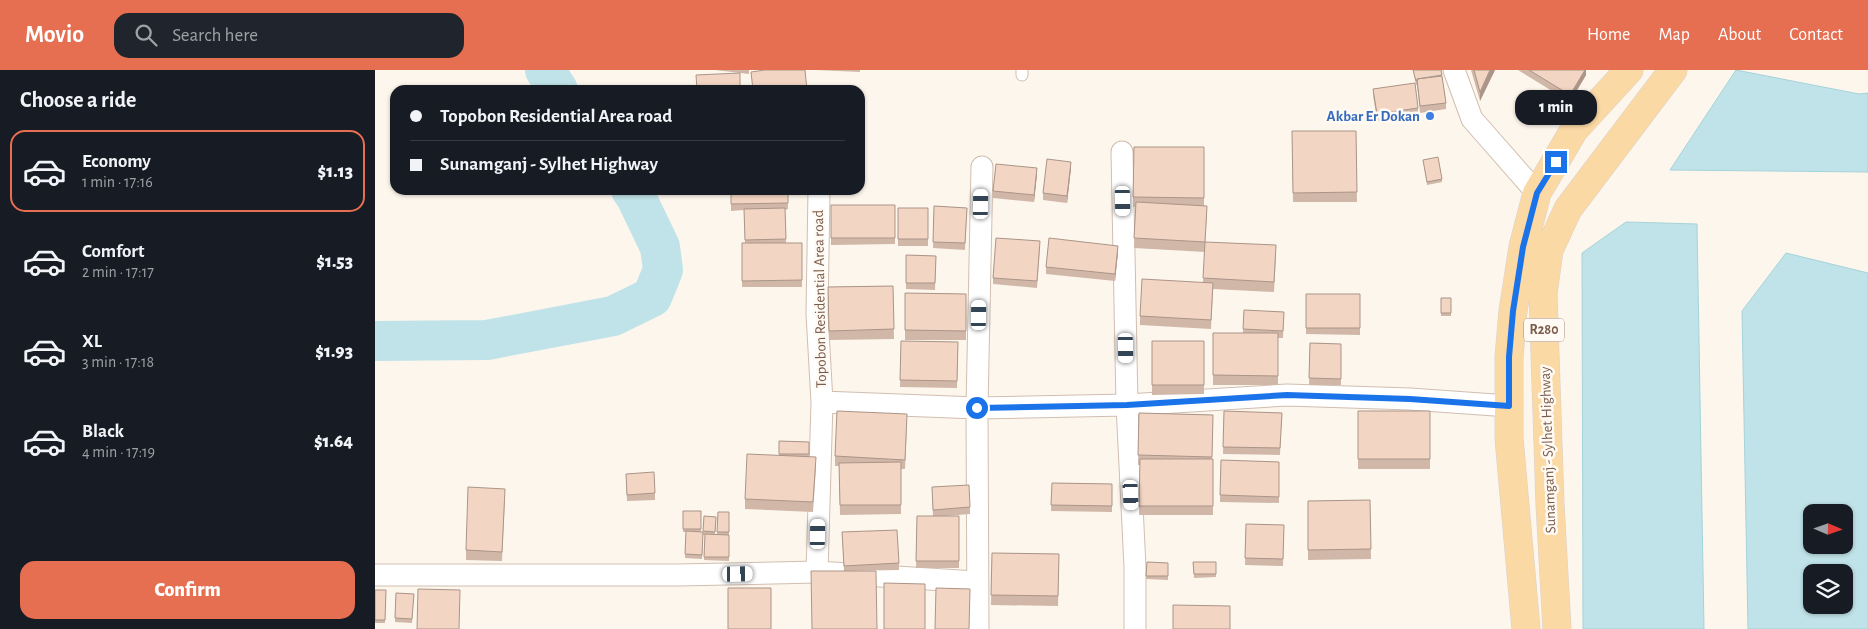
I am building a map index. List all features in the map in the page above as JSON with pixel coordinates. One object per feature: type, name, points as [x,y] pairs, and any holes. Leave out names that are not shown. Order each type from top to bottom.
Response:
[{"type":"main road","name":"R280","points":[[1526,629],[1509,438],[1509,357],[1513,311],[1523,247],[1537,193],[1574,130],[1629,70]]},
{"type":"main road","name":"Sunamganj - Sylhet Highway","points":[[1557,629],[1550,504],[1543,294],[1549,250],[1568,209],[1673,70]]},
{"type":"street","points":[[1454,70],[1473,119],[1537,193]]},
{"type":"street","points":[[1122,152],[1127,405],[1135,567],[1135,629]]},
{"type":"street","points":[[978,629],[977,408],[982,167]]},
{"type":"street","name":"Topobon Residential Area road","points":[[819,195],[817,314],[821,402],[977,408],[1127,405],[1287,395],[1410,399],[1509,406]]},
{"type":"street","points":[[817,572],[821,402]]},
{"type":"street","points":[[375,574],[678,575],[817,572],[977,582]]},
{"type":"water","points":[[1736,70],[1859,94],[1868,93],[1868,172],[1670,170]]},
{"type":"water","points":[[1626,222],[1697,224],[1704,629],[1583,629],[1582,253]]},
{"type":"water","points":[[1786,253],[1868,273],[1868,629],[1748,629],[1742,311]]},
{"type":"building","points":[[805,70],[806,85],[752,85],[751,72]]},
{"type":"building","points":[[1413,70],[1441,70],[1442,75],[1417,79],[1416,81]]},
{"type":"building","points":[[1474,70],[1490,70],[1480,92]]},
{"type":"building","points":[[1529,70],[1585,70],[1570,95]]},
{"type":"building","points":[[740,73],[740,85],[697,85],[696,75]]},
{"type":"building","points":[[1442,76],[1446,103],[1420,106],[1417,79]]},
{"type":"building","points":[[1415,83],[1418,108],[1377,114],[1373,89]]},
{"type":"building","points":[[1292,131],[1356,131],[1357,192],[1293,193]]},
{"type":"building","points":[[1134,147],[1204,147],[1204,198],[1133,197]]},
{"type":"building","points":[[1438,157],[1442,179],[1427,182],[1423,160]]},
{"type":"building","points":[[1047,159],[1071,162],[1067,196],[1043,193]]},
{"type":"building","points":[[996,164],[1037,168],[1034,195],[993,191]]},
{"type":"building","points":[[731,195],[788,195],[788,203],[731,204]]},
{"type":"building","points":[[1136,202],[1207,206],[1205,242],[1134,238]]},
{"type":"building","points":[[831,205],[895,205],[895,238],[831,238]]},
{"type":"building","points":[[934,206],[967,208],[965,243],[933,242]]},
{"type":"building","points":[[785,208],[786,239],[745,240],[744,209]]},
{"type":"building","points":[[898,208],[928,208],[928,239],[898,239]]},
{"type":"building","points":[[996,238],[1040,241],[1037,281],[993,278]]},
{"type":"building","points":[[1049,238],[1118,246],[1115,274],[1046,267]]},
{"type":"building","points":[[1205,242],[1276,245],[1274,282],[1203,278]]},
{"type":"building","points":[[742,243],[802,243],[802,280],[742,281]]},
{"type":"building","points":[[906,255],[936,256],[935,283],[906,283]]},
{"type":"building","points":[[1142,279],[1213,283],[1211,320],[1140,316]]},
{"type":"building","points":[[893,286],[894,329],[829,331],[828,287]]},
{"type":"building","points":[[905,293],[966,294],[966,331],[905,330]]},
{"type":"building","points":[[1306,294],[1360,294],[1360,328],[1306,328]]},
{"type":"building","points":[[1441,298],[1451,298],[1451,313],[1441,313]]},
{"type":"building","points":[[1244,310],[1284,312],[1283,331],[1243,329]]},
{"type":"building","points":[[1213,333],[1278,333],[1278,376],[1213,375]]},
{"type":"building","points":[[901,341],[958,342],[957,381],[900,380]]},
{"type":"building","points":[[1152,341],[1204,341],[1204,385],[1152,385]]},
{"type":"building","points":[[1310,343],[1341,344],[1341,379],[1309,378]]},
{"type":"building","points":[[837,411],[907,414],[905,460],[835,456]]},
{"type":"building","points":[[1224,411],[1282,413],[1280,448],[1223,447]]},
{"type":"building","points":[[1358,411],[1430,411],[1430,459],[1358,459]]},
{"type":"building","points":[[1139,413],[1213,415],[1212,457],[1138,455]]},
{"type":"building","points":[[779,441],[809,442],[809,454],[779,454]]},
{"type":"building","points":[[747,454],[816,457],[813,502],[745,499]]},
{"type":"building","points":[[1140,459],[1213,459],[1213,506],[1139,506]]},
{"type":"building","points":[[1221,460],[1279,462],[1279,497],[1220,495]]},
{"type":"building","points":[[901,462],[901,505],[840,505],[839,463]]},
{"type":"building","points":[[654,472],[655,493],[627,495],[626,474]]},
{"type":"building","points":[[1052,483],[1112,484],[1112,506],[1051,505]]},
{"type":"building","points":[[969,485],[970,507],[933,510],[932,487]]},
{"type":"building","points":[[468,487],[505,489],[502,552],[466,550]]},
{"type":"building","points":[[1370,500],[1371,549],[1308,550],[1308,501]]},
{"type":"building","points":[[683,511],[701,511],[701,529],[683,529]]},
{"type":"building","points":[[718,512],[729,512],[729,532],[717,532]]},
{"type":"building","points":[[704,516],[716,517],[715,532],[703,531]]},
{"type":"building","points":[[917,516],[959,516],[959,561],[916,561]]},
{"type":"building","points":[[1246,524],[1284,525],[1283,559],[1245,558]]},
{"type":"building","points":[[897,530],[899,563],[844,566],[842,532]]},
{"type":"building","points":[[686,531],[703,532],[702,555],[685,554]]},
{"type":"building","points":[[705,534],[729,535],[729,557],[704,557]]},
{"type":"building","points":[[992,553],[1059,554],[1058,596],[991,595]]},
{"type":"building","points":[[1147,562],[1168,563],[1168,576],[1146,576]]},
{"type":"building","points":[[1193,562],[1216,562],[1216,574],[1194,574]]},
{"type":"building","points":[[811,571],[876,571],[877,629],[812,629]]},
{"type":"building","points":[[884,583],[925,584],[925,629],[884,629]]},
{"type":"building","points":[[728,588],[771,588],[771,629],[728,629]]},
{"type":"building","points":[[936,588],[970,589],[969,629],[935,629]]},
{"type":"building","points":[[418,589],[460,590],[459,629],[417,629]]},
{"type":"building","points":[[375,590],[386,590],[385,620],[375,620]]},
{"type":"building","points":[[396,593],[414,594],[412,619],[395,618]]},
{"type":"building","points":[[1173,605],[1230,606],[1230,629],[1173,629]]},
{"type":"waterway","points":[[545,70],[555,85]]},
{"type":"waterway","points":[[375,341],[487,340],[613,316],[652,297],[663,270],[660,247],[635,195]]},
{"type":"place","name":"Akbar Er Dokan","points":[[1430,116]]},
{"type":"route","points":[[977,408],[1127,405],[1287,395],[1410,399],[1509,406],[1509,357],[1513,311],[1523,247],[1537,193],[1556,162]]}]
